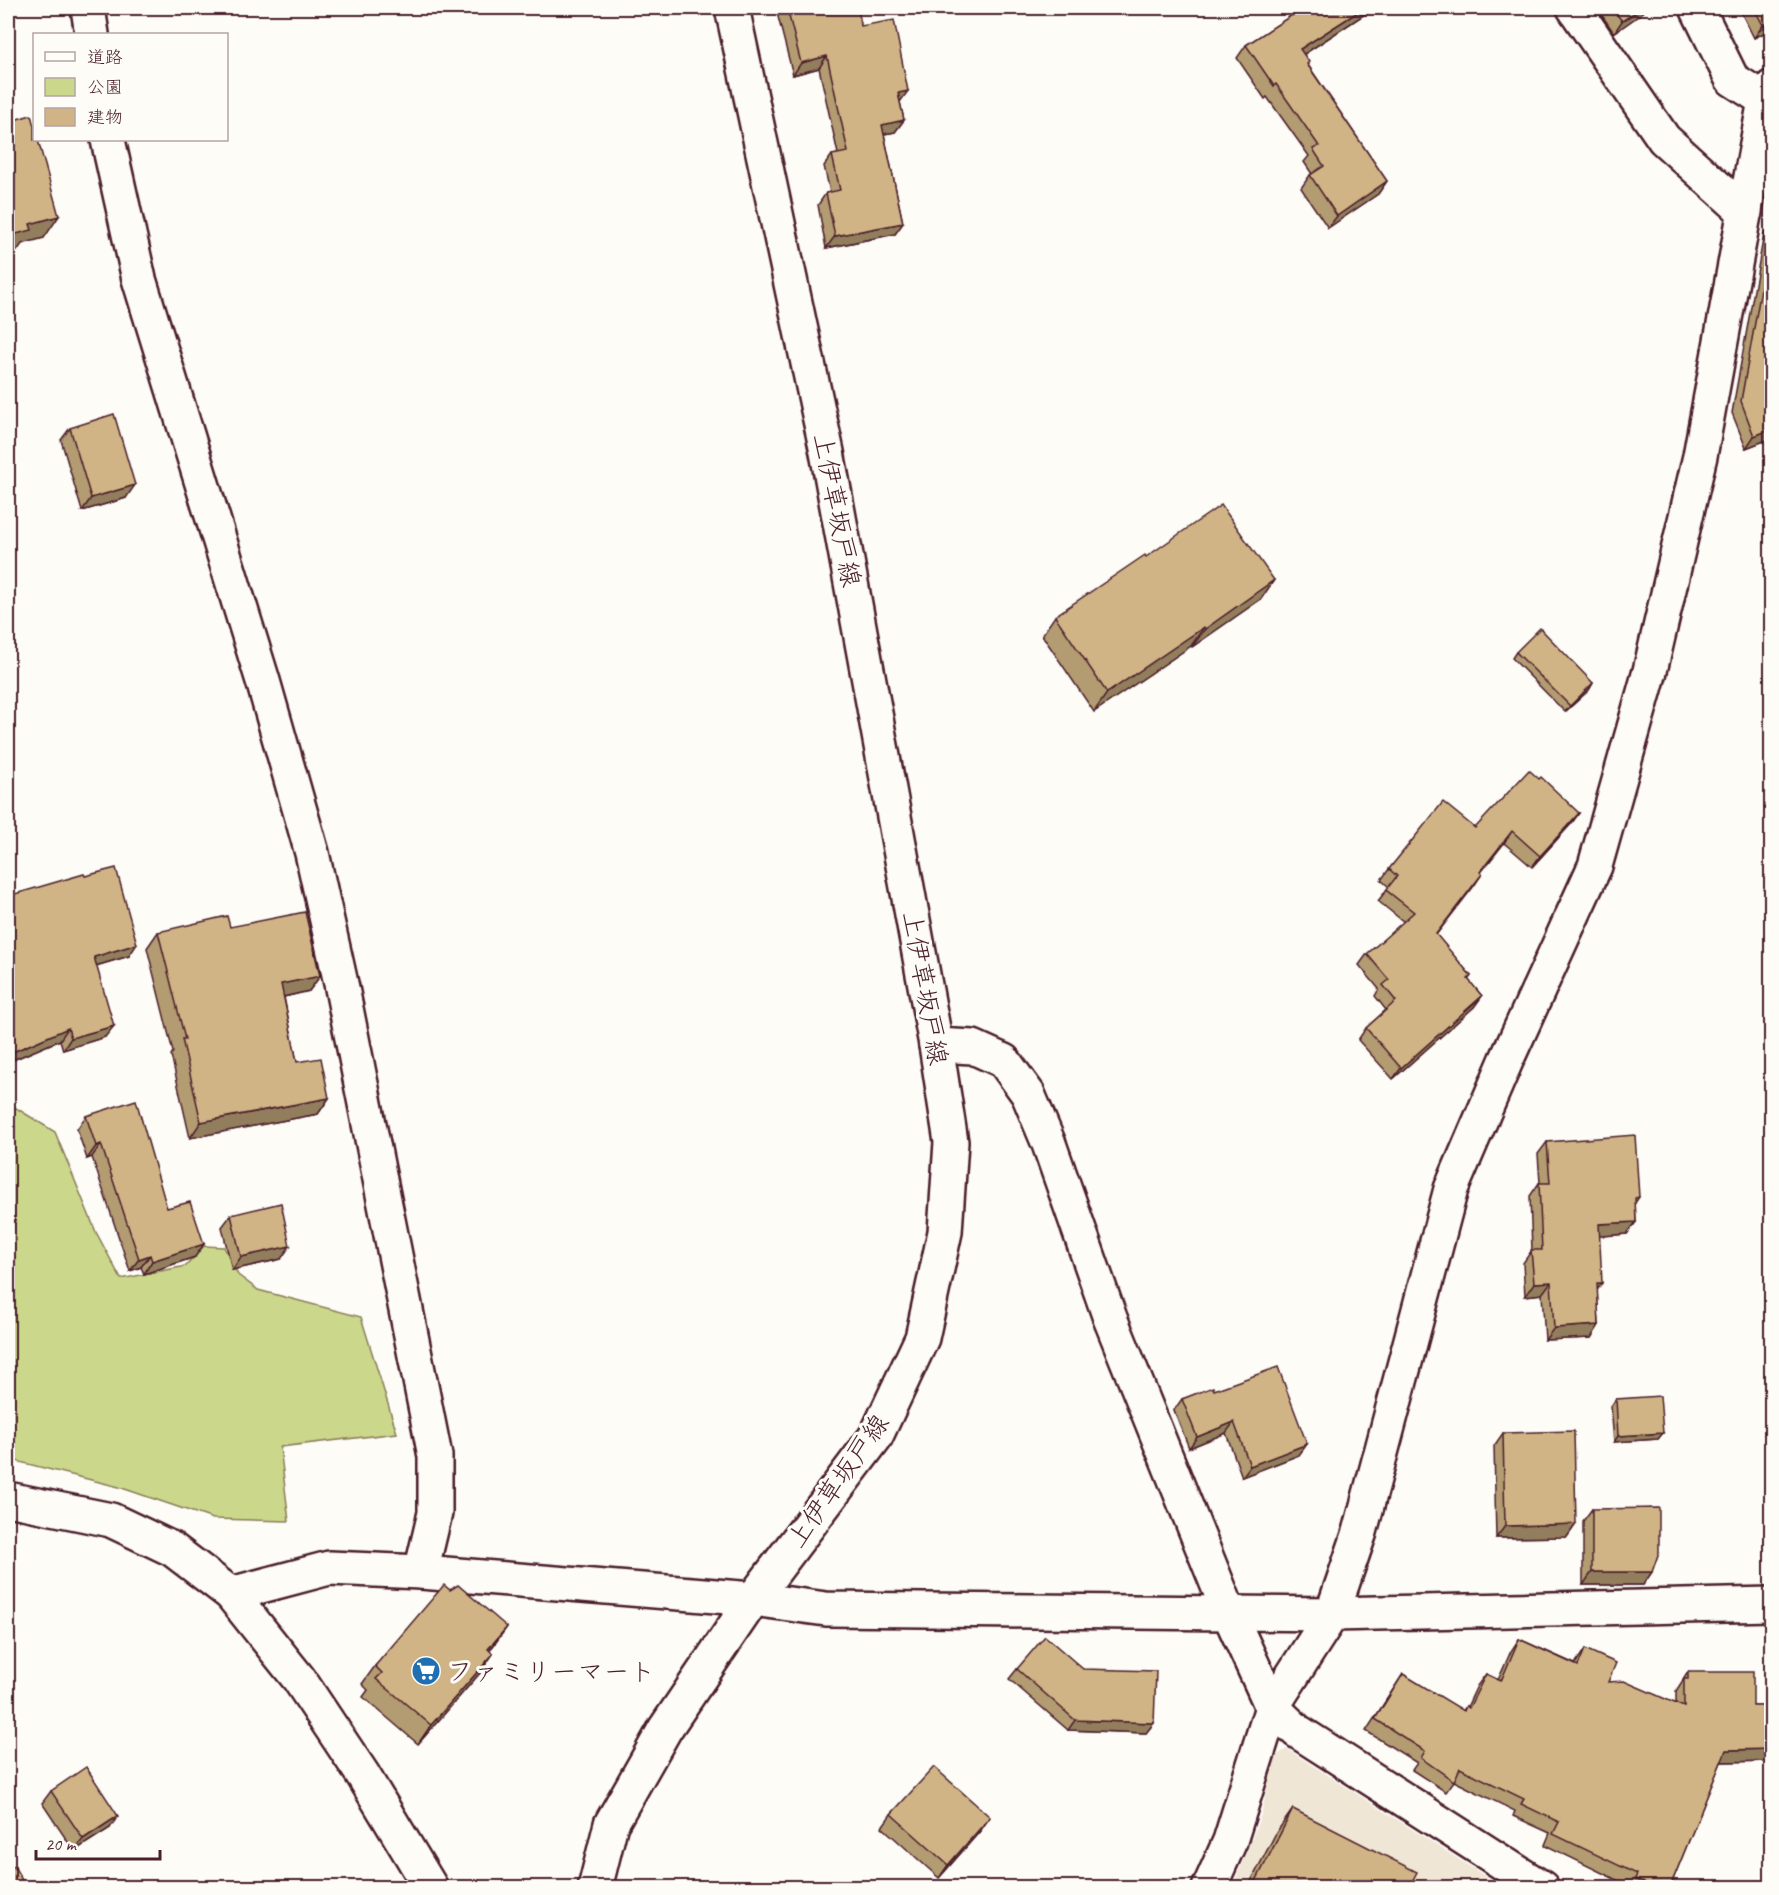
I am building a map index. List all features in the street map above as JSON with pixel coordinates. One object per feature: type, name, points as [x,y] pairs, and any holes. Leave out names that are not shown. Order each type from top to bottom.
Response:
[{"type":"street","points":[[88,8],[92,33]]},
{"type":"street","name":"上伊草坂戸線","points":[[595,1887],[611,1824],[664,1729],[753,1599],[876,1436],[922,1338],[945,1232],[951,1142],[936,1045],[827,452],[732,8]]},
{"type":"street","points":[[1574,8],[1664,139],[1745,212]]},
{"type":"street","points":[[1209,1887],[1230,1841],[1272,1707],[1332,1614],[1360,1532],[1451,1189],[1506,1061],[1595,866],[1650,671],[1700,456],[1768,93],[1732,79],[1697,8]]},
{"type":"street","points":[[108,141],[139,279],[263,681],[312,853],[342,988],[435,1456],[435,1513],[421,1572]]},
{"type":"street","points":[[936,1045],[973,1047],[1004,1061],[1028,1094],[1049,1143],[1110,1318],[1229,1613],[1272,1707],[1297,1731],[1542,1887]]},
{"type":"street","points":[[8,1499],[111,1520],[172,1549],[231,1594],[299,1679],[363,1775],[431,1887]]},
{"type":"street","points":[[231,1594],[329,1568],[421,1572],[753,1599],[826,1609],[1332,1614],[1772,1604]]},
{"type":"shaded area","points":[[1287,1749],[1502,1887],[1232,1888],[1261,1815],[1274,1757]]},
{"type":"green space","points":[[8,1103],[55,1132],[96,1232],[121,1279],[186,1266],[204,1246],[224,1247],[238,1275],[258,1290],[361,1317],[397,1433],[280,1447],[289,1521],[213,1519],[119,1487],[8,1459]]},
{"type":"building","points":[[787,8],[858,8],[861,26],[894,20],[908,91],[898,93],[904,120],[882,125],[903,223],[835,236],[826,193],[840,190],[832,155],[848,152],[827,56],[801,63]]},
{"type":"building","points":[[1303,8],[1364,8],[1300,49],[1309,62],[1307,64],[1387,181],[1337,216],[1310,175],[1324,166],[1313,149],[1319,146],[1246,45]]},
{"type":"building","points":[[1612,8],[1642,8],[1622,21]]},
{"type":"building","points":[[1754,8],[1772,8],[1772,21],[1763,25]]},
{"type":"building","points":[[8,97],[14,120],[31,115],[33,141],[38,141],[59,216],[30,224],[32,230],[8,236]]},
{"type":"building","points":[[1772,227],[1772,429],[1754,436],[1741,401]]},
{"type":"building","points":[[114,414],[135,485],[91,498],[70,428]]},
{"type":"building","points":[[1221,505],[1274,580],[1205,629],[1204,627],[1107,693],[1055,616]]},
{"type":"building","points":[[1540,628],[1593,683],[1570,706],[1516,652]]},
{"type":"building","points":[[1529,770],[1539,779],[1541,777],[1579,813],[1540,856],[1512,831],[1436,934],[1471,976],[1468,979],[1482,996],[1401,1068],[1366,1028],[1396,1001],[1383,985],[1389,980],[1367,954],[1414,912],[1386,890],[1397,876],[1389,869],[1443,802],[1475,828]]},
{"type":"building","points":[[116,868],[137,944],[94,957],[114,1026],[71,1038],[68,1028],[8,1054],[8,896],[84,874],[85,876]]},
{"type":"building","points":[[305,912],[320,976],[281,984],[297,1062],[321,1058],[329,1098],[201,1122],[182,1039],[185,1039],[158,932],[227,916],[230,927]]},
{"type":"building","points":[[136,1100],[167,1208],[190,1202],[204,1244],[152,1261],[150,1255],[139,1259],[101,1144],[96,1146],[86,1116]]},
{"type":"building","points":[[1635,1135],[1639,1197],[1635,1198],[1636,1222],[1599,1224],[1602,1283],[1597,1283],[1599,1325],[1554,1328],[1551,1282],[1534,1283],[1531,1250],[1542,1250],[1539,1183],[1550,1183],[1547,1142]]},
{"type":"building","points":[[281,1203],[290,1246],[241,1257],[231,1215]]},
{"type":"building","points":[[1278,1367],[1307,1444],[1250,1466],[1234,1422],[1197,1437],[1182,1399]]},
{"type":"building","points":[[1660,1396],[1663,1433],[1618,1436],[1616,1399]]},
{"type":"building","points":[[1574,1431],[1576,1524],[1505,1526],[1503,1433]]},
{"type":"building","points":[[1659,1508],[1659,1552],[1652,1572],[1592,1572],[1592,1509]]},
{"type":"building","name":"ファミリーマート","points":[[444,1585],[450,1590],[458,1585],[507,1627],[488,1649],[493,1654],[431,1725],[376,1679],[382,1673],[375,1666]]},
{"type":"building","points":[[1045,1636],[1083,1669],[1156,1671],[1154,1723],[1075,1720],[1017,1669]]},
{"type":"building","points":[[1519,1639],[1578,1666],[1585,1649],[1616,1663],[1608,1682],[1624,1681],[1684,1707],[1684,1679],[1688,1679],[1688,1672],[1753,1672],[1753,1706],[1772,1706],[1772,1749],[1726,1750],[1670,1887],[1653,1887],[1635,1879],[1637,1874],[1553,1834],[1559,1822],[1521,1804],[1524,1799],[1460,1768],[1454,1781],[1421,1758],[1425,1751],[1375,1719],[1403,1674],[1464,1711],[1466,1706],[1469,1708],[1486,1674],[1501,1681]]},
{"type":"building","points":[[86,1767],[118,1816],[83,1839],[51,1791]]},
{"type":"building","points":[[934,1767],[990,1817],[948,1865],[891,1814]]},
{"type":"building","points":[[1293,1809],[1417,1872],[1409,1887],[1253,1887]]},
{"type":"building","points":[[14,1866],[26,1887],[8,1887],[8,1869]]},
{"type":"place","name":"ファミリーマート","points":[[426,1671]]}]
